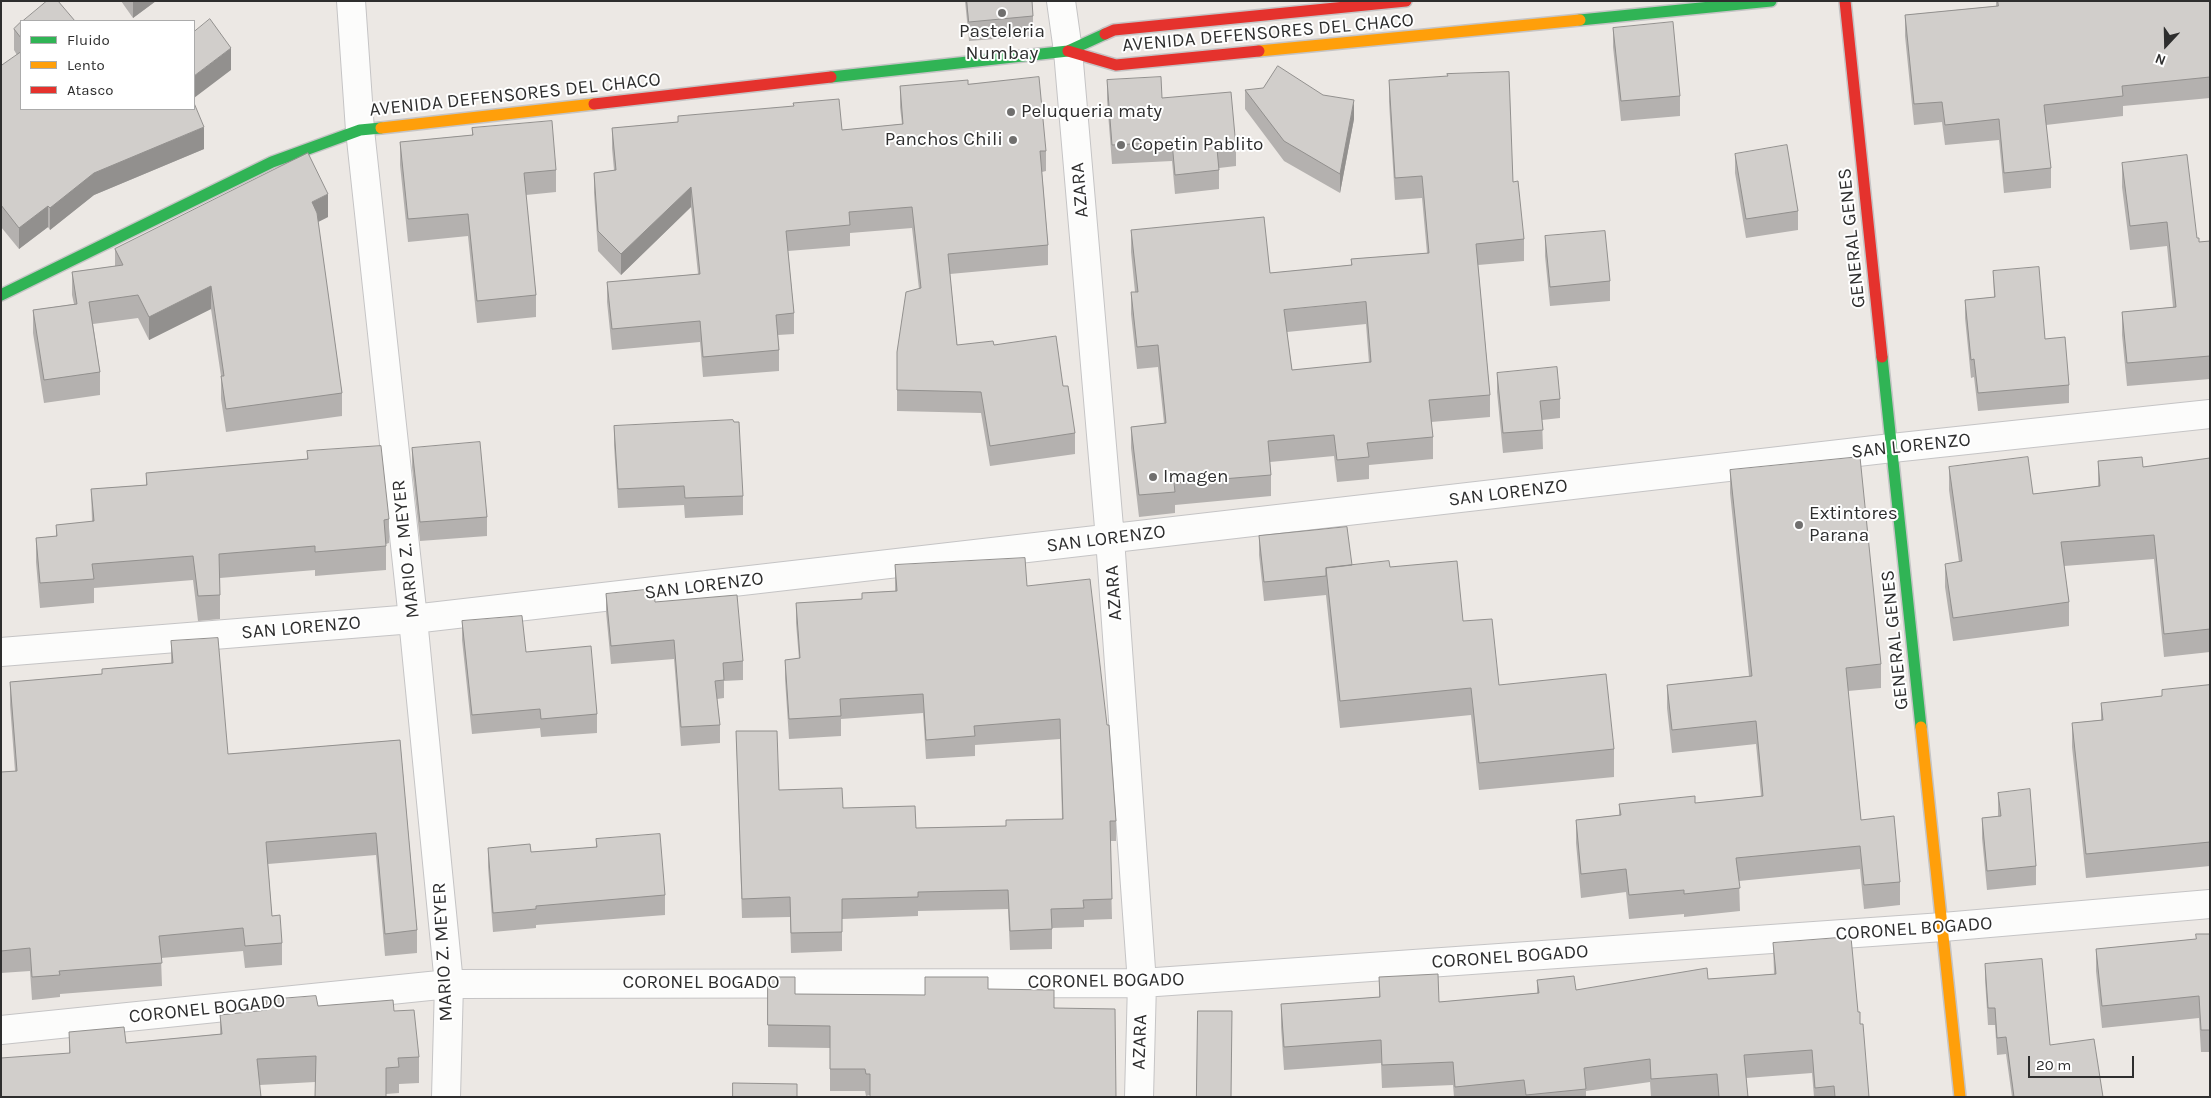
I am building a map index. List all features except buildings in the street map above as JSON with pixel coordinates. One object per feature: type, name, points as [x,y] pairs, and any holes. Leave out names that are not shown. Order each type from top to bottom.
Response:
[{"type":"street","name":"MARIO Z. MEYER","points":[[351,1],[360,130],[414,619],[449,984],[446,1097]]},
{"type":"street","name":"AZARA","points":[[1061,1],[1068,51],[1110,539],[1142,983],[1138,1097]]},
{"type":"street","name":"AVENIDA DEFENSORES DEL CHACO","points":[[1,295],[272,162],[360,130],[1068,51],[1114,30],[1406,1]]},
{"type":"street","name":"AVENIDA DEFENSORES DEL CHACO","points":[[1068,51],[1116,65],[1771,1]]},
{"type":"street","name":"GENERAL GENES","points":[[1845,1],[1960,1097]]},
{"type":"street","name":"SAN LORENZO","points":[[1,652],[414,619],[1892,448],[2210,414]]},
{"type":"street","name":"CORONEL BOGADO","points":[[1,1030],[449,984],[1142,983],[1943,927],[2210,904]]},
{"type":"traffic: fast","points":[[1580,20],[1771,1]]},
{"type":"traffic: fast","points":[[831,77],[1068,51],[1105,34]]},
{"type":"traffic: fast","points":[[1,295],[272,162],[360,130],[381,128]]},
{"type":"traffic: fast","points":[[1882,357],[1921,727]]},
{"type":"traffic: slow","points":[[1259,51],[1580,20]]},
{"type":"traffic: slow","points":[[381,128],[594,104]]},
{"type":"traffic: slow","points":[[1921,727],[1960,1097]]},
{"type":"traffic: jam","points":[[1105,34],[1114,30],[1406,1]]},
{"type":"traffic: jam","points":[[1845,1],[1882,357]]},
{"type":"traffic: jam","points":[[1068,51],[1116,65],[1259,51]]},
{"type":"traffic: jam","points":[[594,104],[831,77]]},
{"type":"place","name":"Pasteleria Numbay","points":[[1002,13]]},
{"type":"place","name":"Peluqueria maty","points":[[1011,112]]},
{"type":"place","name":"Panchos Chili","points":[[1013,140]]},
{"type":"place","name":"Copetin Pablito","points":[[1121,145]]},
{"type":"place","name":"Imagen","points":[[1153,477]]},
{"type":"place","name":"Extintores Parana","points":[[1799,525]]}]
